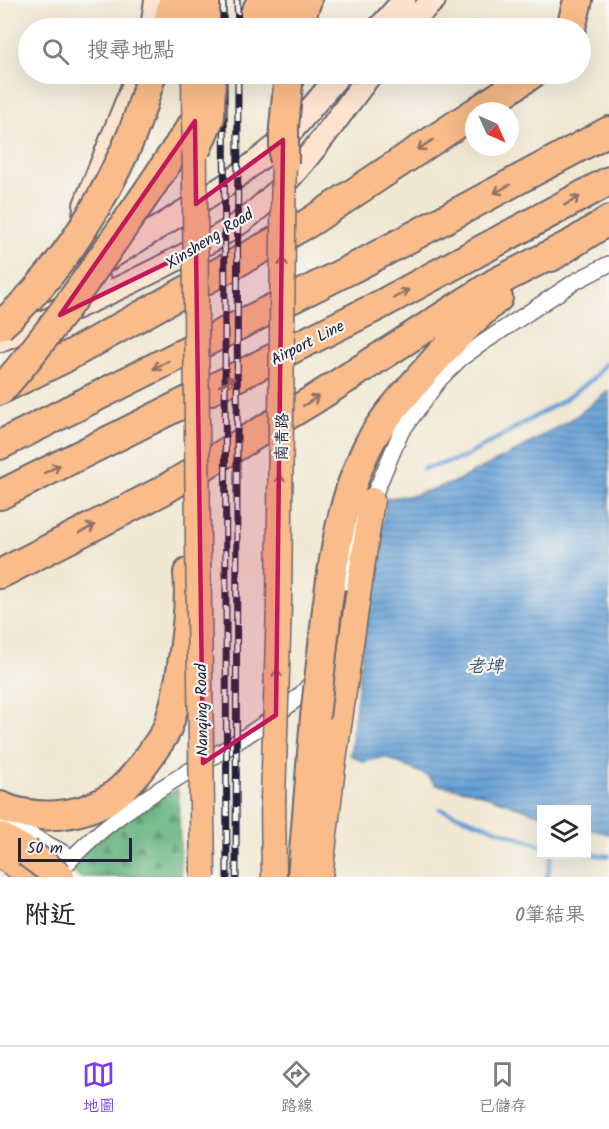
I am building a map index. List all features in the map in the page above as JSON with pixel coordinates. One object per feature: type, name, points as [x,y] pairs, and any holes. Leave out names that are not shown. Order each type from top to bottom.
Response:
[{"type":"highway","points":[[169,18],[173,0]]},
{"type":"highway","points":[[210,0],[211,18]]},
{"type":"highway","points":[[253,18],[262,0]]},
{"type":"highway","points":[[301,18],[307,0]]},
{"type":"highway","points":[[574,18],[578,0]]},
{"type":"highway","points":[[0,326],[14,314],[55,265],[75,239],[106,190],[131,137],[149,84]]},
{"type":"highway","points":[[196,150],[210,117],[211,84]]},
{"type":"highway","points":[[0,390],[84,284],[200,114],[217,84]]},
{"type":"highway","points":[[284,163],[284,128],[288,84]]},
{"type":"highway","points":[[490,102],[517,84]]},
{"type":"highway","points":[[0,390],[61,360],[310,222],[465,119]]},
{"type":"highway","points":[[0,445],[361,264],[609,131]]},
{"type":"highway","name":"Airport Line","points":[[0,495],[378,306],[609,181]]},
{"type":"highway","points":[[302,877],[315,717],[335,548],[354,479],[367,447],[389,414],[448,344],[479,314],[525,276],[609,220]]},
{"type":"highway","points":[[0,574],[162,491],[313,400],[495,283],[567,246]]},
{"type":"highway","points":[[0,806],[14,812],[39,815],[81,811],[111,797],[142,767],[165,733],[173,709],[183,654],[189,588],[187,567],[198,543]]},
{"type":"highway","points":[[0,837],[62,870]]},
{"type":"main road","points":[[153,18],[156,0]]},
{"type":"main road","points":[[193,0],[193,18]]},
{"type":"main road","points":[[282,0],[282,18]]},
{"type":"main road","points":[[388,18],[404,0]]},
{"type":"main road","points":[[415,18],[434,0]]},
{"type":"main road","points":[[104,297],[83,232],[85,205],[134,84]]},
{"type":"main road","points":[[194,84],[198,543]]},
{"type":"main road","name":"南青路","points":[[274,877],[273,800],[279,604],[283,84]]},
{"type":"main road","points":[[0,309],[94,268],[235,178],[285,139],[332,84]]},
{"type":"main road","name":"Xinsheng Road","points":[[0,340],[104,297],[208,243],[249,216],[307,160],[363,84]]},
{"type":"main road","points":[[321,877],[344,688],[372,500]]},
{"type":"main road","name":"Nanqing Road","points":[[198,543],[203,877]]},
{"type":"main road","points":[[315,679],[344,688]]},
{"type":"main road","points":[[0,856],[32,877]]},
{"type":"street","points":[[0,818],[62,870],[96,835],[259,728],[290,704],[315,679],[328,651],[355,532],[372,500],[401,432],[439,380],[460,359],[576,281],[609,264]]},
{"type":"highlighted area","points":[[195,121],[196,204],[283,140],[276,715],[203,763],[196,249],[60,315]]},
{"type":"green space","points":[[178,789],[181,877],[80,877],[71,869],[89,847],[121,821]]},
{"type":"water","name":"老埤","points":[[609,390],[609,834],[591,830],[591,805],[537,805],[537,814],[472,791],[436,785],[428,776],[385,757],[363,762],[350,755],[368,604],[387,498],[414,495],[452,483],[520,449],[575,417]]},
{"type":"waterway","points":[[423,469],[463,458],[564,400],[593,379],[605,364]]},
{"type":"waterway","points":[[440,809],[537,844]]},
{"type":"waterway","points":[[591,854],[609,856]]},
{"type":"waterway","points":[[547,877],[551,859]]},
{"type":"railway","points":[[223,0],[223,18]]},
{"type":"railway","points":[[237,0],[238,18]]},
{"type":"railway","points":[[224,84],[227,877]]},
{"type":"railway","points":[[236,877],[238,84]]}]
